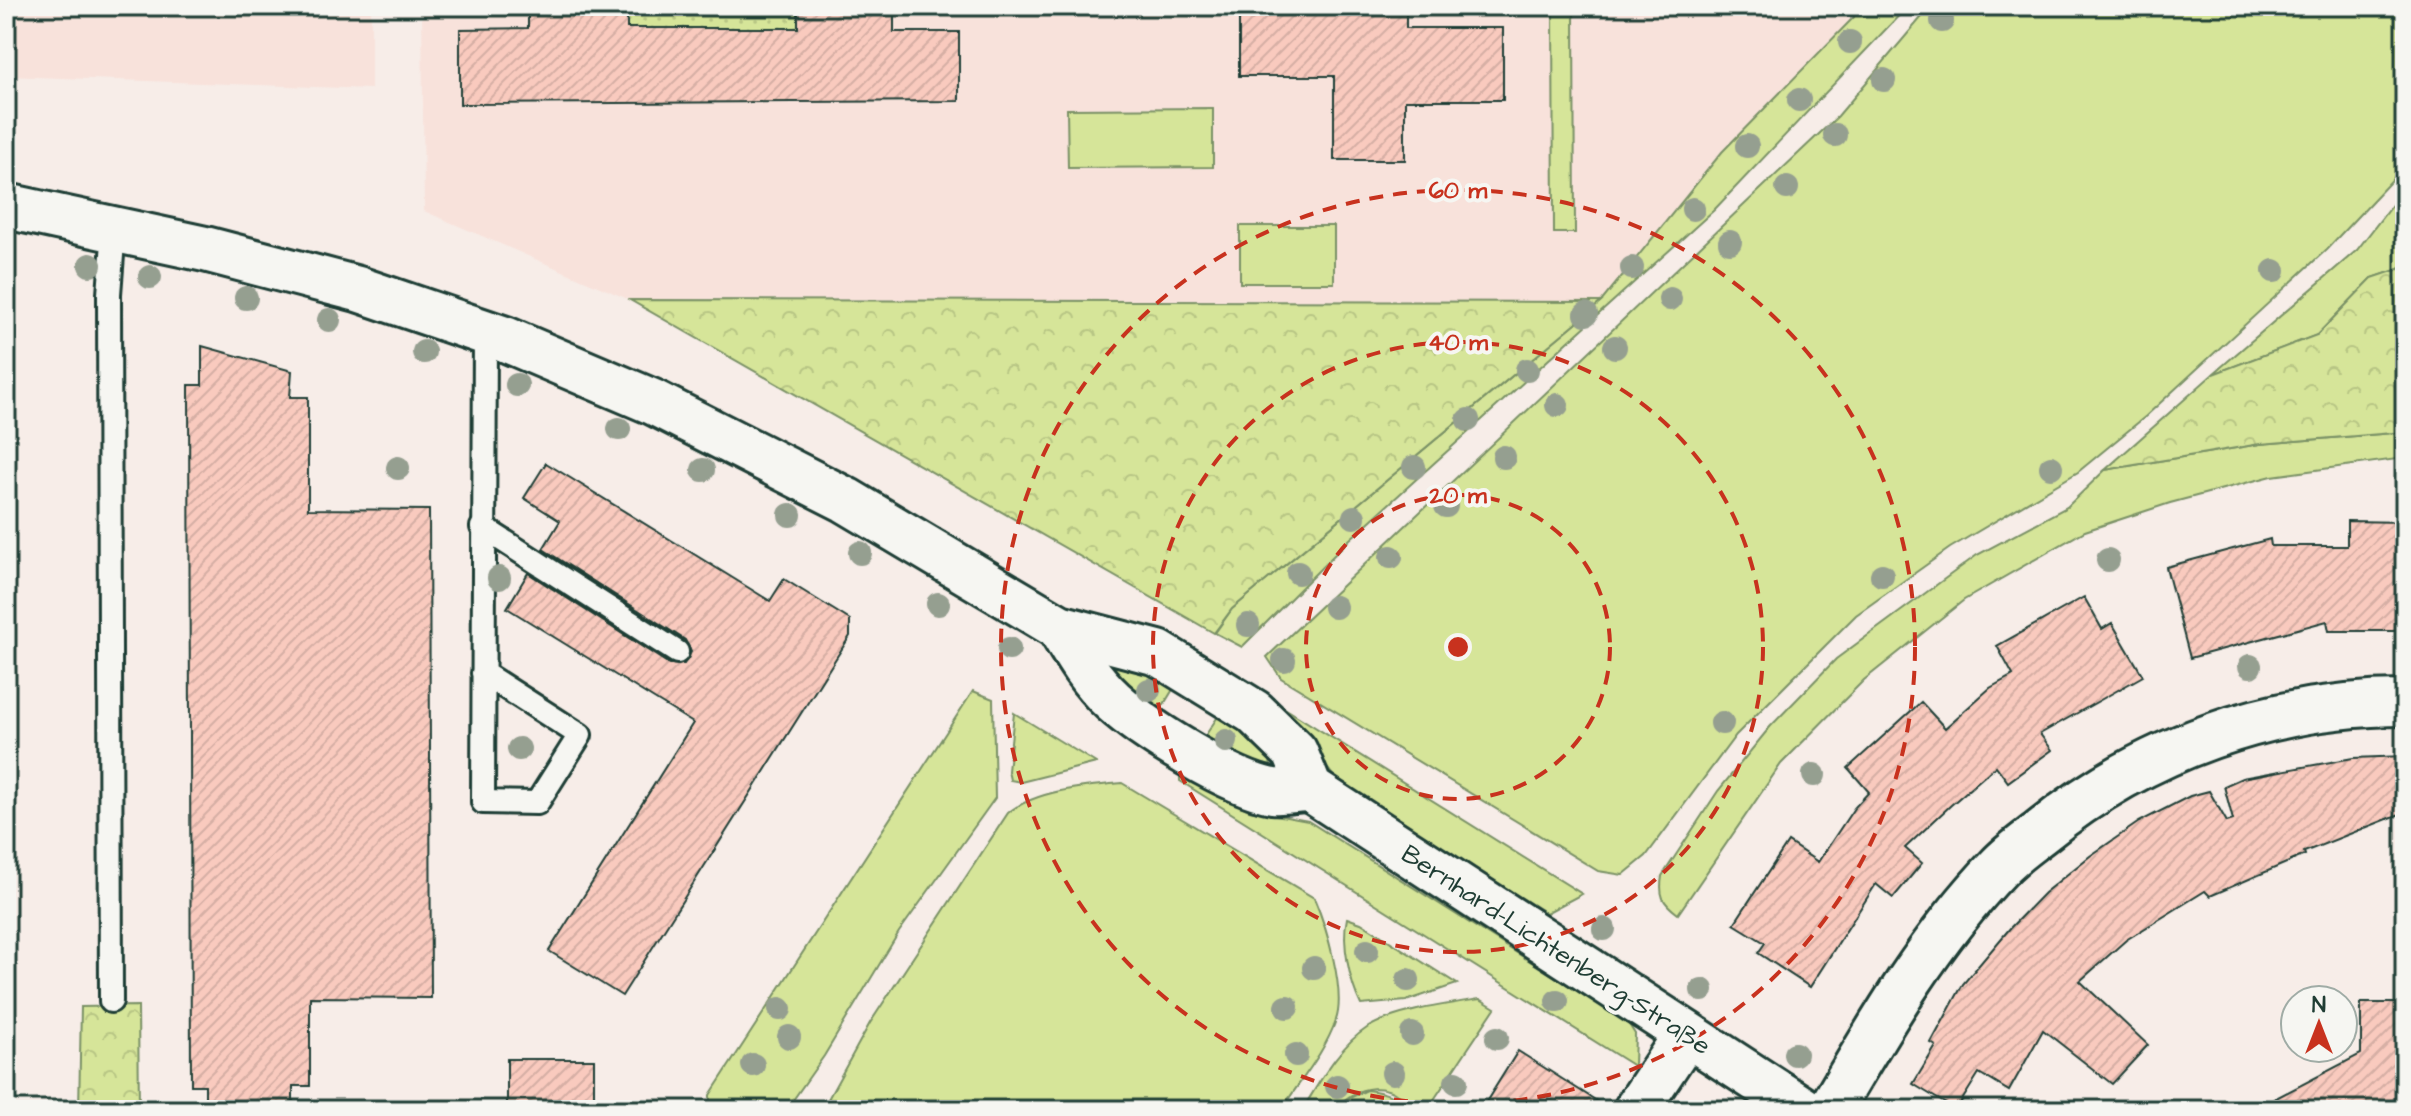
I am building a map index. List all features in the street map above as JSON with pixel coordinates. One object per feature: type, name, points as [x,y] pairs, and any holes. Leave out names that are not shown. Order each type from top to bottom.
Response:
[{"type":"street","points":[[6,206],[114,229],[358,289],[485,332],[653,402],[846,500],[1059,627],[1158,653],[1254,712],[1295,752],[1310,789],[1272,791],[1227,773],[1180,748],[1114,702],[1085,671],[1059,627]]},
{"type":"street","points":[[1830,1110],[1897,997],[1946,927],[2001,864],[2062,814],[2130,771],[2195,741],[2265,719],[2319,708],[2405,703]]},
{"type":"street","name":"Bernhard-Lichtenberg-Straße","points":[[1310,789],[1804,1110]]},
{"type":"street","points":[[1636,1110],[1686,1035]]},
{"type":"lane","points":[[111,1001],[109,294],[114,229]]},
{"type":"lane","points":[[483,673],[580,735],[537,803],[483,802],[482,527],[485,332]]},
{"type":"lane","points":[[482,527],[677,652]]},
{"type":"shaded area","points":[[6,6],[371,6],[371,89],[6,76]]},
{"type":"shaded area","points":[[422,6],[1854,6],[1854,17],[1722,152],[1601,302],[969,304],[630,300],[424,211]]},
{"type":"green space","points":[[627,6],[798,6],[798,28],[627,28]]},
{"type":"green space","points":[[1553,6],[1574,6],[1575,233],[1554,233]]},
{"type":"green space","points":[[1855,6],[1908,6],[1714,210],[1349,540],[1242,647],[1215,633],[1232,609],[1601,302],[1722,152],[1854,17]]},
{"type":"green space","points":[[1931,6],[2405,6],[2405,166],[2326,250],[2146,416],[2078,472],[1950,548],[1856,615],[1736,735],[1646,856],[1623,875],[1598,871],[1281,678],[1267,657],[1838,116]]},
{"type":"green space","points":[[1213,108],[1213,167],[1068,168],[1067,109]]},
{"type":"green space","points":[[2405,188],[2405,267],[2372,278],[2317,335],[2213,374],[2357,250]]},
{"type":"green space","points":[[1240,226],[1334,226],[1334,283],[1240,283]]},
{"type":"green space","points":[[2405,267],[2405,432],[2260,444],[2105,470],[2213,374],[2317,335],[2372,278]]},
{"type":"green space","points":[[630,300],[1601,302],[1232,609],[1214,633]]},
{"type":"green space","points":[[2405,432],[2405,458],[2272,476],[2170,503],[2085,531],[1964,600],[1864,680],[1781,764],[1678,914],[1665,902],[1661,889],[1662,876],[1718,791],[1770,727],[1836,659],[1977,555],[2067,507],[2105,470],[2260,444]]},
{"type":"green space","points":[[1113,664],[1148,670],[1175,686],[1158,714],[1115,673]]},
{"type":"green space","points":[[1238,679],[1582,894],[1546,913],[1340,784],[1294,726]]},
{"type":"green space","points":[[973,691],[993,699],[995,798],[899,932],[824,1056],[786,1110],[710,1110],[710,1095]]},
{"type":"green space","points":[[1223,709],[1269,755],[1271,766],[1233,758],[1201,742]]},
{"type":"green space","points":[[1014,713],[1096,763],[1021,782],[1010,780],[1008,771]]},
{"type":"green space","points":[[1180,774],[1249,810],[1308,821],[1628,1023],[1635,1034],[1634,1066],[1180,781]]},
{"type":"green space","points":[[1122,783],[1314,898],[1337,976],[1338,1008],[1325,1043],[1281,1110],[822,1110],[870,1023],[1008,813],[1047,794]]},
{"type":"green space","points":[[1347,918],[1361,923],[1457,984],[1406,1001],[1361,1005],[1348,963],[1345,939]]},
{"type":"green space","points":[[1480,999],[1495,1008],[1427,1110],[1408,1110],[1394,1093],[1373,1088],[1352,1095],[1336,1110],[1302,1110],[1338,1055],[1367,1028],[1406,1013]]},
{"type":"green space","points":[[138,1006],[139,1110],[79,1110],[81,1007]]},
{"type":"green space","points":[[1367,1090],[1395,1098],[1406,1110],[1338,1110],[1345,1100]]},
{"type":"building","points":[[528,6],[627,6],[627,28],[798,28],[798,6],[894,6],[894,32],[959,32],[959,101],[460,104],[460,29],[528,28]]},
{"type":"building","points":[[1239,6],[1406,6],[1406,28],[1503,28],[1503,100],[1405,100],[1405,160],[1334,160],[1334,76],[1239,76]]},
{"type":"building","points":[[202,346],[292,371],[290,397],[308,397],[308,509],[429,510],[431,998],[310,997],[310,1086],[293,1086],[293,1110],[205,1110],[205,1085],[191,1085],[189,385],[202,385]]},
{"type":"building","points":[[546,463],[770,601],[784,579],[850,620],[850,636],[622,996],[549,951],[693,723],[507,608],[528,573],[669,664],[684,664],[691,652],[685,640],[543,549],[560,521],[524,498]]},
{"type":"building","points":[[2347,521],[2405,522],[2405,631],[2329,631],[2327,621],[2190,658],[2166,567],[2270,539],[2271,546],[2347,546]]},
{"type":"building","points":[[2084,597],[2102,629],[2112,623],[2143,676],[2040,734],[2052,750],[2008,782],[1996,766],[1951,805],[1905,848],[1922,863],[1893,898],[1876,884],[1810,987],[1758,953],[1765,943],[1734,924],[1788,842],[1818,862],[1854,808],[1869,792],[1848,768],[1921,702],[1945,728],[1990,688],[2013,675],[1997,646]]},
{"type":"building","points":[[2405,756],[2405,812],[2304,852],[2305,855],[2210,896],[2205,891],[2126,940],[2080,981],[2148,1045],[2112,1084],[2043,1030],[2009,1091],[1979,1073],[1956,1110],[1913,1084],[1936,1046],[1931,1043],[1963,984],[2011,927],[2044,893],[2139,822],[2190,796],[2209,791],[2227,822],[2233,820],[2224,786],[2242,778],[2353,758]]},
{"type":"building","points":[[2361,1003],[2405,1003],[2405,1107],[2253,1110],[2342,1064],[2359,1064]]},
{"type":"building","points":[[1518,1051],[1611,1110],[1481,1110]]},
{"type":"building","points":[[507,1059],[594,1059],[594,1110],[507,1110]]}]
